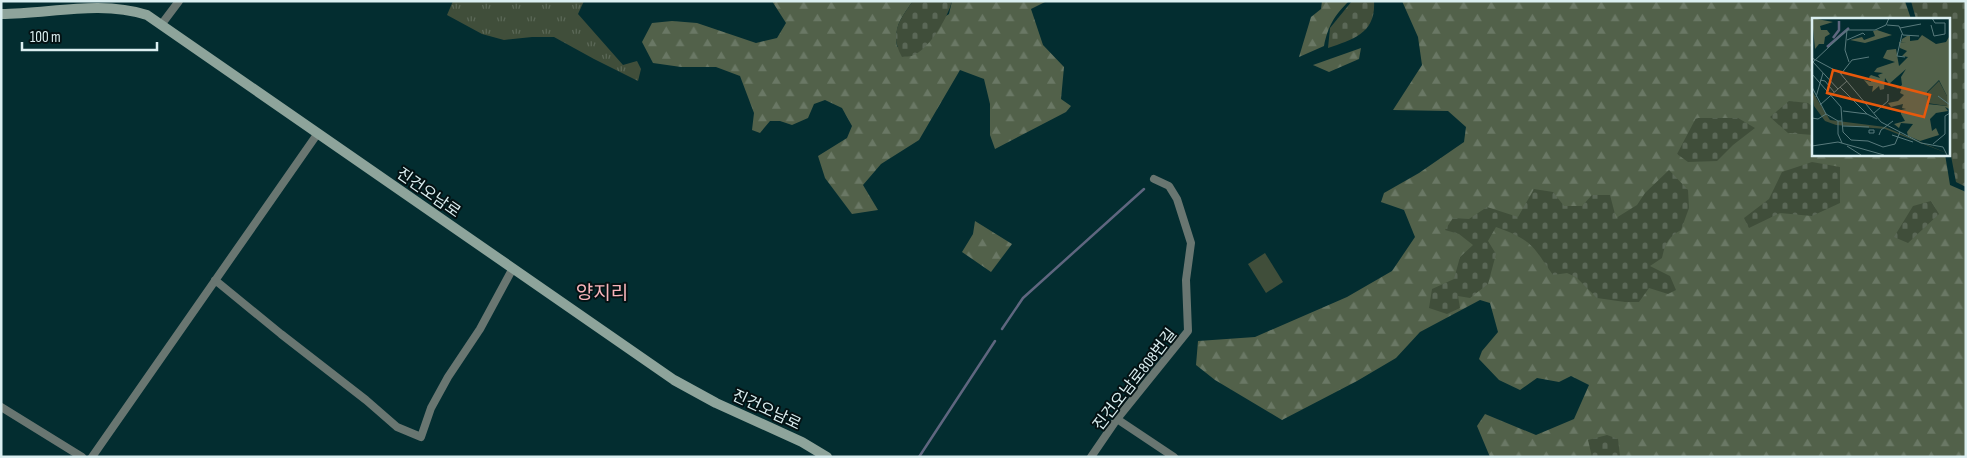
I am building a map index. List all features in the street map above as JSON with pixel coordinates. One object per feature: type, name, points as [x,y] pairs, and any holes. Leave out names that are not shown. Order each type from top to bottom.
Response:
[{"type":"main road","name":"진건오남로","points":[[1,14],[63,9],[118,8],[146,15],[674,380],[802,442],[827,457]]},
{"type":"street","points":[[161,25],[179,1]]},
{"type":"street","points":[[92,457],[318,133]]},
{"type":"street","name":"진건오남로808번길","points":[[1091,457],[1117,419],[1188,331],[1186,280],[1191,243],[1177,200],[1169,186],[1154,179]]},
{"type":"street","points":[[215,280],[366,400],[397,427],[421,437],[431,408],[448,377],[480,329],[513,268]]},
{"type":"street","points":[[1,407],[82,457]]},
{"type":"street","points":[[1117,419],[1174,457]]},
{"type":"green space","points":[[453,1],[584,1],[578,14],[623,65],[637,61],[641,69],[638,81],[554,37],[504,40],[482,34],[447,15]]},
{"type":"green space","points":[[772,1],[913,1],[899,22],[896,40],[897,47],[949,14],[952,1],[1047,1],[1031,9],[1043,45],[1064,67],[1061,99],[1071,106],[1066,112],[995,149],[990,135],[990,104],[984,79],[960,70],[919,140],[881,164],[863,185],[878,210],[852,214],[825,178],[818,156],[847,138],[852,126],[842,108],[825,100],[814,104],[808,118],[792,125],[780,121],[770,121],[760,133],[752,130],[754,113],[740,76],[716,67],[681,67],[653,63],[642,42],[652,23],[672,21],[697,23],[756,43],[777,38],[786,23]]},
{"type":"green space","points":[[913,1],[952,1],[947,15],[926,46],[913,56],[902,57],[896,41],[897,28]]},
{"type":"green space","points":[[1322,1],[1349,1],[1332,22],[1324,46],[1299,57],[1311,17],[1321,9]]},
{"type":"green space","points":[[1352,1],[1374,1],[1374,12],[1371,21],[1367,28],[1355,38],[1328,48],[1330,28]]},
{"type":"green space","points":[[1402,1],[1905,1],[1911,18],[1812,18],[1812,155],[1945,155],[1950,185],[1966,192],[1966,457],[1490,457],[1477,426],[1485,414],[1536,435],[1574,419],[1589,385],[1571,376],[1559,382],[1537,378],[1520,390],[1499,380],[1479,359],[1482,351],[1498,332],[1490,303],[1480,300],[1420,332],[1396,358],[1357,381],[1282,420],[1215,380],[1196,365],[1198,341],[1255,337],[1347,297],[1392,271],[1415,237],[1404,210],[1381,202],[1384,193],[1419,173],[1464,142],[1466,127],[1448,111],[1393,110],[1422,65],[1418,37]]},
{"type":"green space","points":[[1911,1],[1966,1],[1966,187],[1956,182],[1950,150],[1950,18],[1916,18]]},
{"type":"green space","points":[[1361,48],[1359,59],[1329,72],[1313,65]]},
{"type":"green space","points":[[1789,101],[1808,103],[1812,106],[1812,135],[1788,133],[1770,117]]},
{"type":"green space","points":[[1696,118],[1738,118],[1755,128],[1733,145],[1717,161],[1688,162],[1677,154]]},
{"type":"green space","points":[[1812,162],[1840,167],[1840,203],[1812,216],[1780,213],[1749,228],[1744,218],[1769,199],[1782,172]]},
{"type":"green space","points":[[1669,170],[1688,190],[1689,208],[1681,230],[1668,241],[1662,258],[1650,266],[1670,276],[1676,290],[1668,294],[1649,288],[1639,302],[1597,298],[1576,277],[1567,273],[1553,275],[1530,245],[1517,236],[1496,227],[1488,241],[1496,254],[1488,284],[1470,298],[1458,296],[1460,308],[1447,314],[1429,308],[1432,289],[1454,279],[1460,257],[1473,245],[1459,234],[1445,230],[1453,218],[1469,219],[1487,207],[1518,217],[1534,189],[1553,192],[1564,206],[1582,206],[1592,195],[1610,195],[1616,218],[1637,205],[1645,193]]},
{"type":"green space","points":[[1931,201],[1939,214],[1908,243],[1894,237],[1913,206]]},
{"type":"green space","points":[[975,221],[1012,244],[991,272],[962,252],[973,234]]},
{"type":"green space","points":[[1265,253],[1283,282],[1266,293],[1248,264]]},
{"type":"green space","points":[[1607,435],[1618,439],[1620,456],[1592,457],[1588,440]]},
{"type":"waterway","points":[[1002,329],[1023,298],[1144,189]]},
{"type":"waterway","points":[[919,457],[995,341]]},
{"type":"district","name":"양지리","points":[[602,292]]}]
